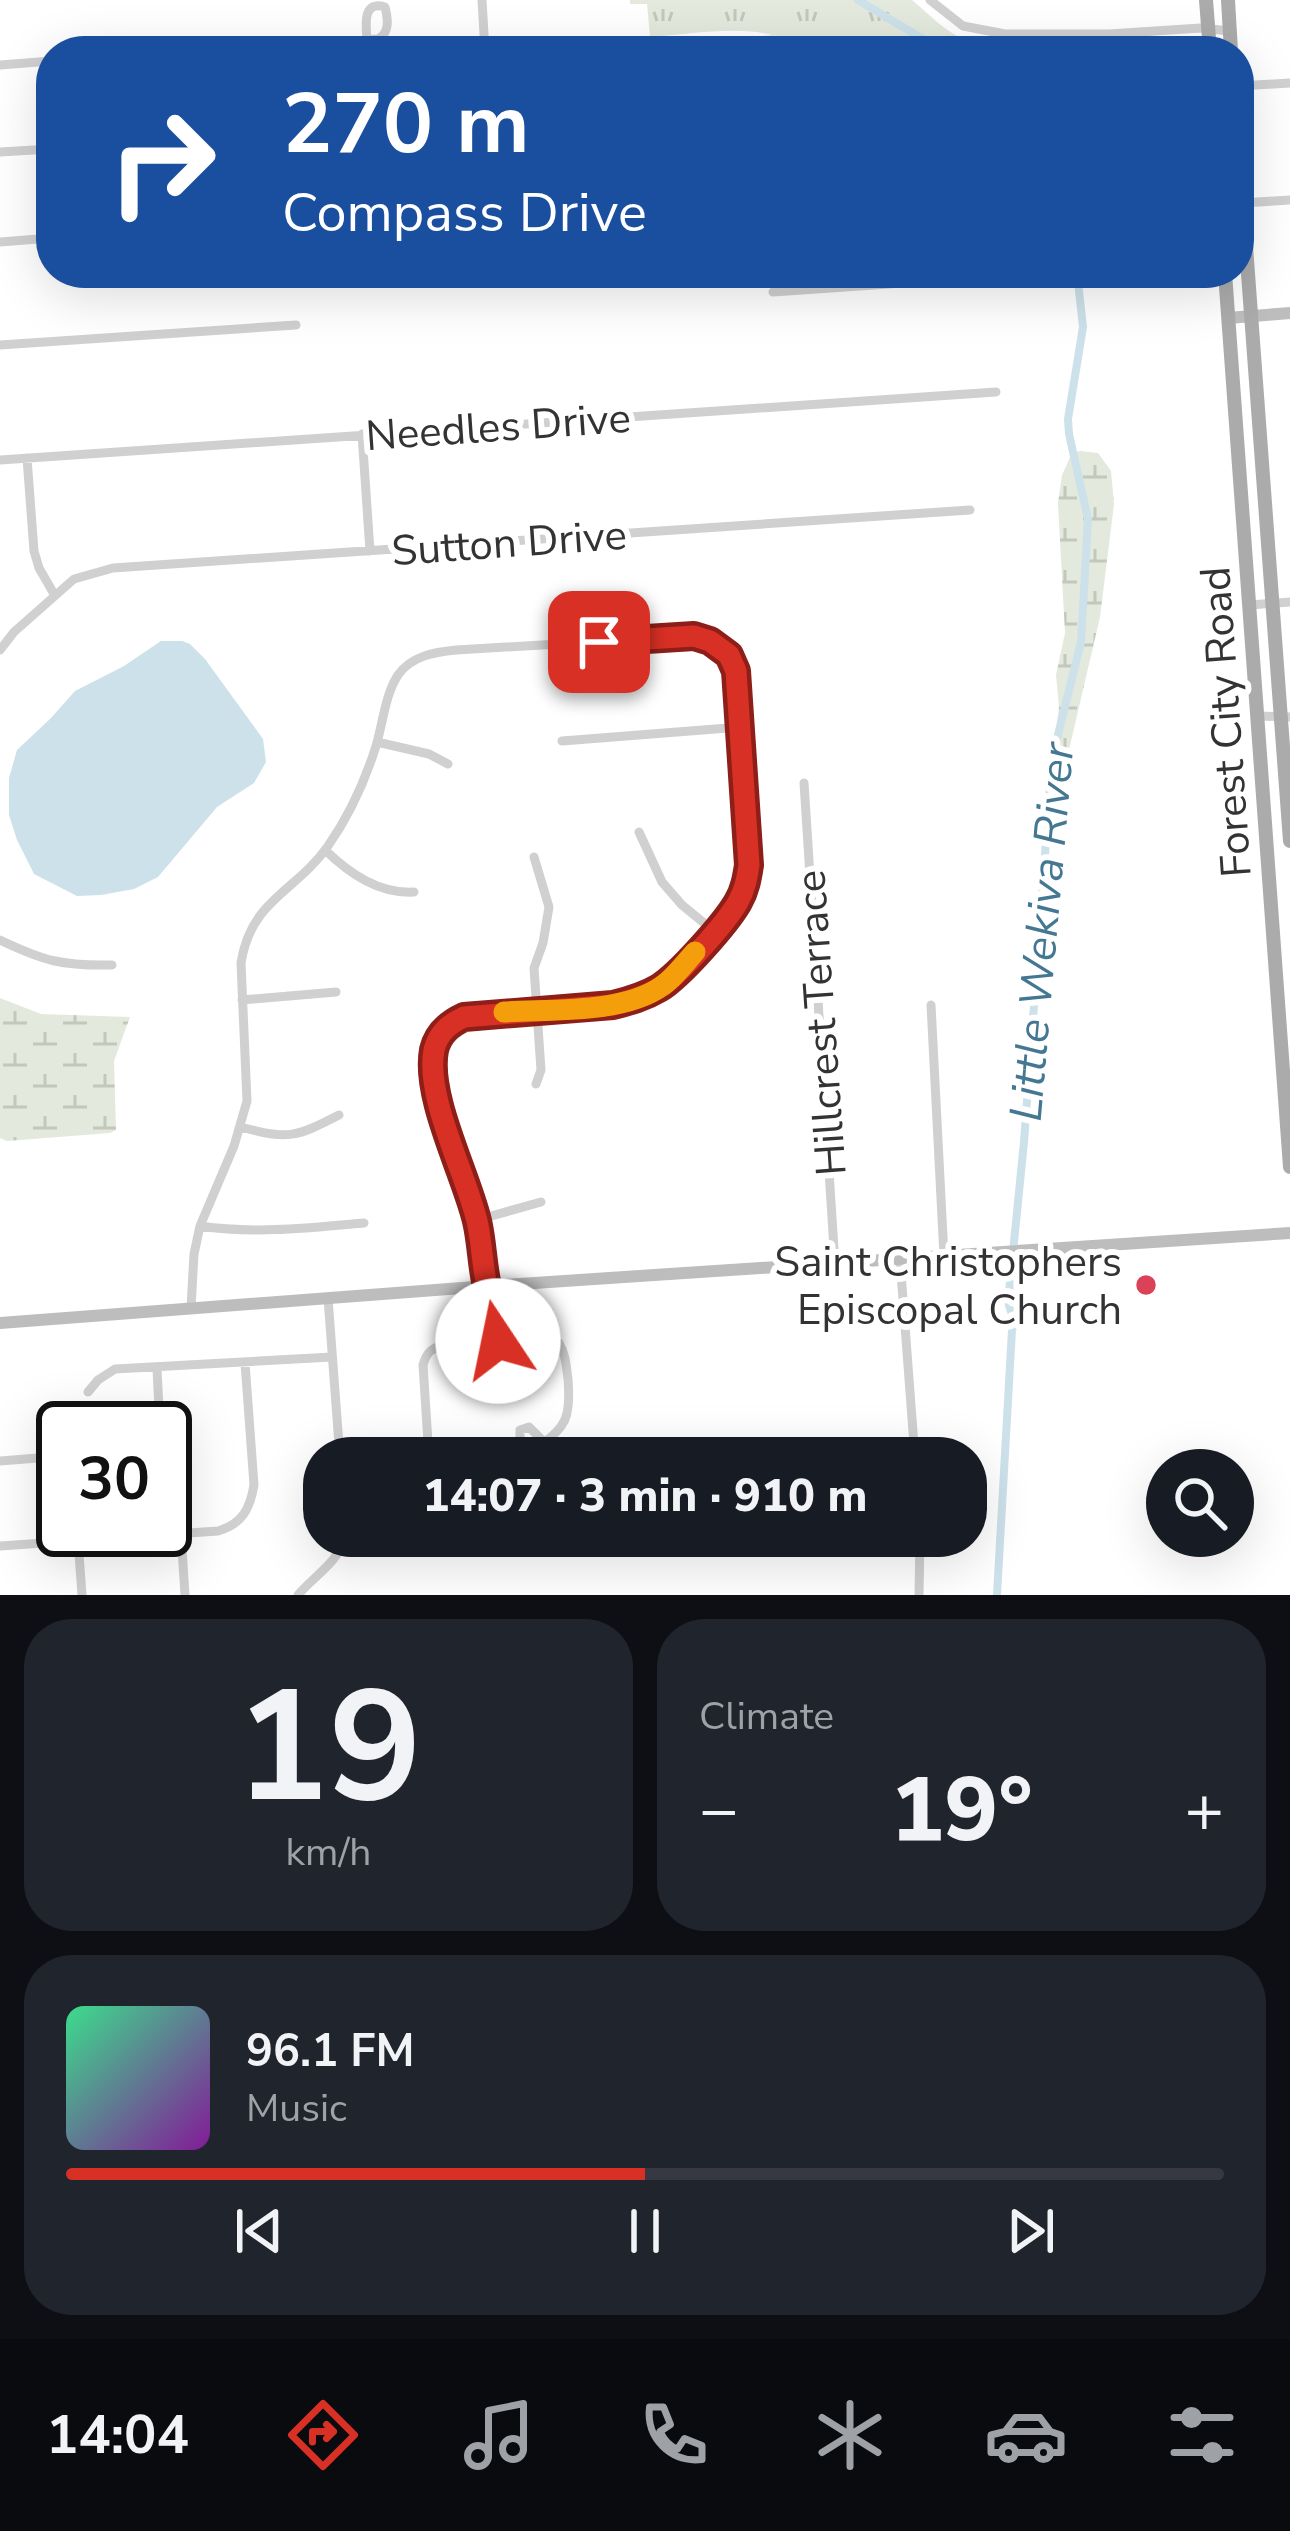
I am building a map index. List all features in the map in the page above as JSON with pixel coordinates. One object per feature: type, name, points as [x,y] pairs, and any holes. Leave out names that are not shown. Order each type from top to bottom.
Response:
[{"type":"main road","points":[[1206,0],[1209,36]]},
{"type":"main road","points":[[1228,0],[1230,36]]},
{"type":"main road","name":"Forest City Road","points":[[1226,288],[1284,1007],[1290,1167]]},
{"type":"main road","name":"Forest City Road","points":[[1249,288],[1272,604],[1286,717],[1290,841]]},
{"type":"street","points":[[482,0],[484,36]]},
{"type":"street","points":[[930,0],[963,26],[982,31],[1230,31]]},
{"type":"street","points":[[0,65],[36,62]]},
{"type":"street","points":[[1254,85],[1290,83]]},
{"type":"street","points":[[0,152],[36,150]]},
{"type":"street","points":[[1254,203],[1290,200]]},
{"type":"street","points":[[0,242],[36,239]]},
{"type":"street","points":[[773,292],[828,288]]},
{"type":"street","points":[[1228,318],[1290,314]]},
{"type":"street","points":[[0,345],[296,326]]},
{"type":"street","name":"Needles Drive","points":[[0,460],[996,392]]},
{"type":"street","points":[[362,434],[370,551]]},
{"type":"street","points":[[27,458],[34,551],[54,594]]},
{"type":"street","name":"Sutton Drive","points":[[0,650],[74,579],[113,568],[970,510]]},
{"type":"street","points":[[1250,605],[1290,602]]},
{"type":"street","points":[[190,1308],[200,1226],[242,1127],[248,1101],[244,940],[265,908],[325,850],[347,815],[401,670],[433,652],[694,636],[729,655],[736,671],[749,865],[738,903],[663,986],[613,1005],[464,1017],[448,1024],[433,1054],[440,1110],[477,1220],[495,1308],[493,1341]]},
{"type":"street","points":[[1258,716],[1286,717]]},
{"type":"street","points":[[562,741],[741,727]]},
{"type":"street","points":[[377,742],[430,754],[448,764]]},
{"type":"street","name":"Hillcrest Terrace","points":[[804,783],[835,1264]]},
{"type":"street","points":[[639,832],[662,882],[715,932]]},
{"type":"street","points":[[325,850],[359,877],[395,893],[414,892]]},
{"type":"street","points":[[534,857],[549,907],[534,968],[541,1070],[536,1084]]},
{"type":"street","points":[[0,940],[44,960],[112,965]]},
{"type":"street","points":[[242,1000],[336,992]]},
{"type":"street","points":[[931,1005],[944,1256]]},
{"type":"street","points":[[242,1127],[283,1136],[302,1134],[339,1115]]},
{"type":"street","points":[[477,1220],[541,1202]]},
{"type":"street","points":[[200,1226],[269,1231],[364,1223]]},
{"type":"street","points":[[0,1322],[1290,1233]]},
{"type":"street","points":[[900,1260],[913,1437]]},
{"type":"street","points":[[328,1298],[338,1437]]},
{"type":"street","points":[[428,1437],[423,1365],[433,1348],[548,1339],[559,1342],[566,1354],[568,1416],[550,1437]]},
{"type":"street","points":[[88,1392],[115,1370],[332,1357]]},
{"type":"street","points":[[192,1532],[232,1526],[251,1502],[254,1485],[244,1363]]},
{"type":"street","points":[[157,1369],[159,1401]]},
{"type":"street","points":[[520,1437],[520,1430],[529,1427],[540,1437]]},
{"type":"street","points":[[0,1461],[36,1458]]},
{"type":"street","points":[[0,1546],[36,1543]]},
{"type":"street","points":[[80,1557],[82,1595]]},
{"type":"street","points":[[183,1557],[185,1595]]},
{"type":"street","points":[[298,1595],[336,1557]]},
{"type":"street","points":[[920,1557],[920,1595]]},
{"type":"green space","points":[[630,0],[912,0],[957,36],[775,36],[732,31],[650,36],[647,4],[630,4]]},
{"type":"green space","points":[[1072,453],[1098,453],[1111,471],[1114,504],[1100,617],[1068,754],[1055,760],[1056,675],[1065,633],[1058,503],[1062,475]]},
{"type":"green space","points":[[0,998],[41,1014],[130,1017],[114,1061],[116,1130],[0,1138]]},
{"type":"water","points":[[161,641],[190,644],[205,659],[263,739],[266,762],[254,783],[217,807],[158,877],[134,889],[77,896],[34,874],[17,840],[9,815],[9,778],[17,750],[75,691]]},
{"type":"waterway","name":"Little Wekiva River","points":[[858,0],[918,36]]},
{"type":"waterway","name":"Little Wekiva River","points":[[997,1595],[1015,1324],[1008,1302],[1052,759],[1081,642],[1088,519],[1068,419],[1083,327],[1079,288]]},
{"type":"slow traffic","points":[[504,1012],[613,1005],[636,999],[663,986],[695,952]]},
{"type":"place","name":"Saint Christophers Episcopal Church","points":[[1146,1285]]},
{"type":"route","points":[[498,1341],[477,1220],[440,1110],[433,1054],[439,1038],[448,1024],[464,1017],[613,1005],[663,986],[738,903],[749,865],[736,671],[729,655],[694,636],[599,642]]}]
